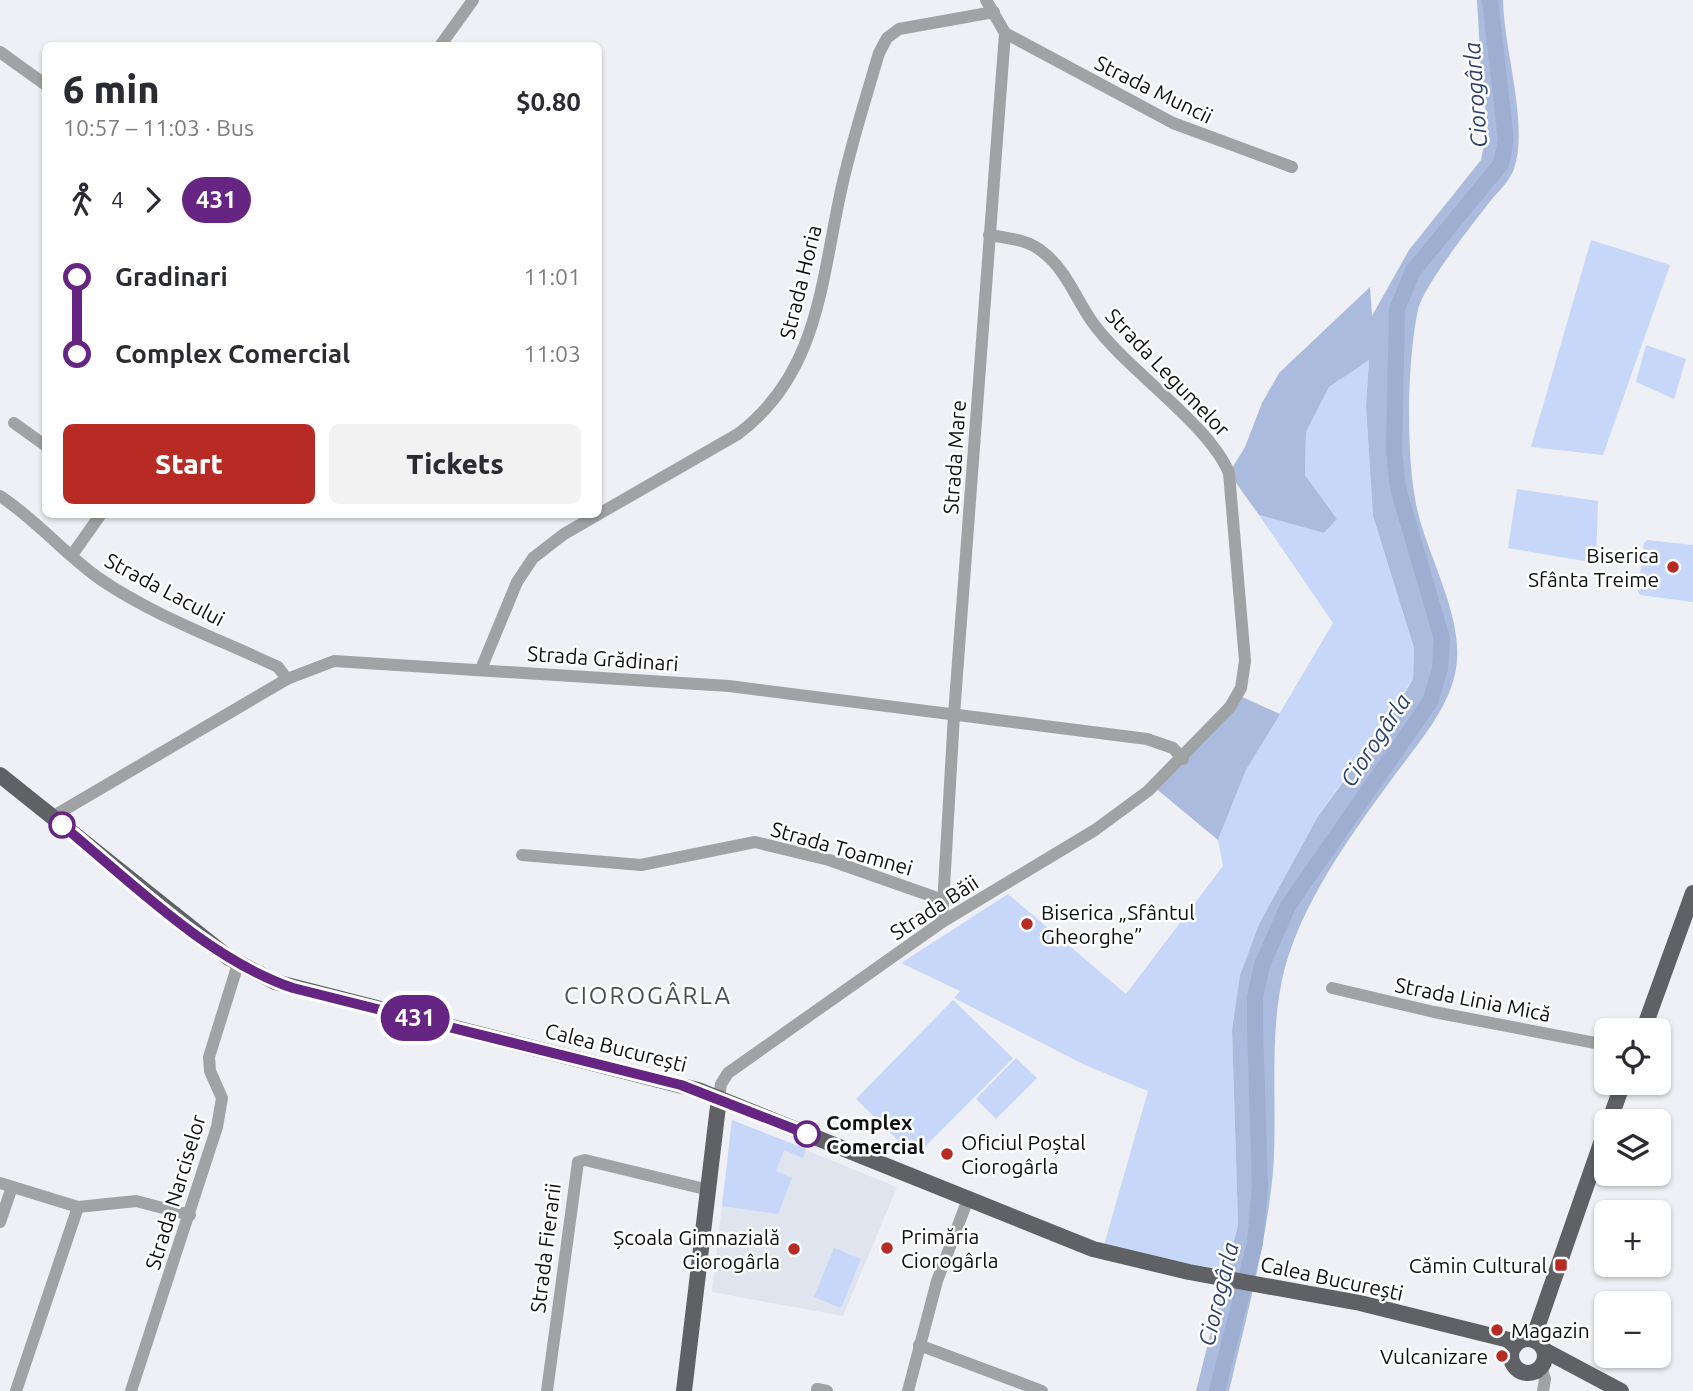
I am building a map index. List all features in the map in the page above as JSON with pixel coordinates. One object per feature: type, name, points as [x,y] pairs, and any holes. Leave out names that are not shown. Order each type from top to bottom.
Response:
[{"type":"main road","name":"Calea București","points":[[0,775],[238,964],[293,988],[681,1085],[1093,1249],[1207,1275],[1279,1287],[1470,1331],[1586,1371],[1621,1391]]},
{"type":"main road","points":[[1648,1018],[1693,893]]},
{"type":"main road","points":[[684,1391],[719,1098]]},
{"type":"main road","points":[[1531,1352],[1594,1165]]},
{"type":"street","points":[[986,0],[1005,33]]},
{"type":"street","points":[[443,42],[468,2]]},
{"type":"street","name":"Strada Horia","points":[[602,512],[738,434],[763,414],[787,384],[814,321],[849,158],[879,53],[887,38],[899,29],[994,12]]},
{"type":"street","name":"Strada Muncii","points":[[1005,33],[1173,123],[1292,167]]},
{"type":"street","name":"Strada Mare","points":[[942,922],[954,715],[1005,33]]},
{"type":"street","points":[[0,52],[42,82]]},
{"type":"street","name":"Strada Legumelor","points":[[989,235],[1019,240],[1034,245],[1047,254],[1095,326],[1203,436],[1225,463]]},
{"type":"street","points":[[14,423],[42,443]]},
{"type":"street","name":"Strada Băii","points":[[719,1098],[728,1073],[942,922],[1096,830],[1148,791],[1183,759],[1230,707],[1241,688],[1245,661],[1229,473],[1225,463]]},
{"type":"street","name":"Strada Lacului","points":[[0,496],[36,522],[72,555],[116,589],[278,667],[287,679]]},
{"type":"street","points":[[72,555],[98,518]]},
{"type":"street","name":"Strada Horia","points":[[481,669],[517,582],[533,558],[564,534],[592,518]]},
{"type":"street","name":"Strada Grădinari","points":[[52,817],[287,679],[334,661],[729,686],[1147,739],[1173,748],[1183,759]]},
{"type":"street","name":"Strada Toamnei","points":[[522,855],[641,865],[755,842],[830,860],[943,900]]},
{"type":"street","name":"Strada Narciselor","points":[[131,1391],[190,1215],[221,1110],[222,1098],[209,1071],[209,1057],[238,964]]},
{"type":"street","name":"Strada Linia Mică","points":[[1332,988],[1420,1009],[1594,1043]]},
{"type":"street","name":"Strada Fierarii","points":[[547,1391],[578,1162],[585,1160],[709,1190]]},
{"type":"street","points":[[0,1222],[6,1185],[78,1207],[136,1202],[190,1215]]},
{"type":"street","points":[[908,1391],[937,1281],[968,1199]]},
{"type":"street","points":[[16,1391],[78,1207]]},
{"type":"street","points":[[919,1345],[1042,1391]]},
{"type":"street","points":[[1531,1352],[1545,1378],[1543,1391]]},
{"type":"shaded area","points":[[1477,0],[1503,0],[1517,110],[1518,151],[1510,177],[1450,254],[1422,299],[1414,331],[1410,380],[1409,434],[1416,504],[1450,607],[1455,628],[1456,669],[1452,685],[1438,715],[1373,804],[1328,872],[1292,946],[1284,971],[1276,1021],[1273,1172],[1255,1282],[1229,1391],[1196,1391],[1238,1225],[1232,1030],[1240,975],[1259,924],[1317,818],[1393,712],[1413,679],[1414,648],[1373,516],[1366,406],[1369,360],[1329,387],[1306,432],[1305,475],[1337,519],[1324,533],[1259,515],[1229,473],[1245,447],[1262,403],[1279,373],[1370,287],[1372,316],[1409,250],[1481,160],[1488,125],[1482,88]]},
{"type":"shaded area","points":[[1591,240],[1670,265],[1603,455],[1531,447]]},
{"type":"shaded area","points":[[1646,345],[1686,359],[1674,399],[1636,382]]},
{"type":"shaded area","points":[[1369,359],[1366,406],[1373,516],[1414,648],[1413,679],[1317,818],[1259,924],[1240,975],[1232,1030],[1238,1225],[1227,1270],[1164,1260],[1104,1245],[1148,1091],[1085,1065],[954,998],[960,991],[901,963],[1008,894],[1126,994],[1223,866],[1218,840],[1246,770],[1333,623],[1259,515],[1324,533],[1337,519],[1305,475],[1306,432],[1329,387]]},
{"type":"shaded area","points":[[1517,489],[1598,501],[1596,563],[1508,548]]},
{"type":"shaded area","points":[[1647,540],[1693,545],[1693,602],[1640,595],[1638,592],[1644,543]]},
{"type":"shaded area","points":[[1238,695],[1280,714],[1246,770],[1218,840],[1153,786]]},
{"type":"shaded area","points":[[953,1000],[1013,1058],[915,1157],[856,1099]]},
{"type":"shaded area","points":[[1016,1058],[1037,1078],[996,1119],[976,1099]]},
{"type":"shaded area","name":"Școala Gimnazială Ciorogârla","points":[[732,1120],[897,1187],[843,1316],[712,1292]]},
{"type":"shaded area","points":[[732,1120],[806,1149],[803,1158],[784,1150],[776,1171],[792,1178],[778,1214],[722,1206]]},
{"type":"shaded area","points":[[834,1248],[861,1259],[841,1308],[814,1297]]},
{"type":"waterway","name":"Ciorogârla","points":[[1217,1391],[1255,1243],[1260,1186],[1255,997],[1262,965],[1288,906],[1430,702],[1440,669],[1442,639],[1398,488],[1394,451],[1397,309],[1413,271],[1501,164],[1506,140],[1490,0]]},
{"type":"bus line","name":"431","points":[[62,825],[163,908],[238,964],[260,976],[293,988],[681,1085],[807,1134]]},
{"type":"place","name":"Biserica Sfânta Treime","points":[[1673,567]]},
{"type":"place","name":"Biserica „Sfântul Gheorghe”","points":[[1027,924]]},
{"type":"place","name":"Complex Comercial","points":[[807,1134]]},
{"type":"place","name":"Oficiul Poștal Ciorogârla","points":[[947,1154]]},
{"type":"place","name":"Primăria Ciorogârla","points":[[887,1248]]},
{"type":"place","name":"Școala Gimnazială Ciorogârla","points":[[794,1249]]},
{"type":"place","name":"Cămin Cultural","points":[[1561,1265]]},
{"type":"place","name":"Magazin","points":[[1497,1330]]},
{"type":"place","name":"Vulcanizare","points":[[1502,1356]]},
{"type":"district","name":"CIOROGÂRLA","points":[[648,995]]}]
